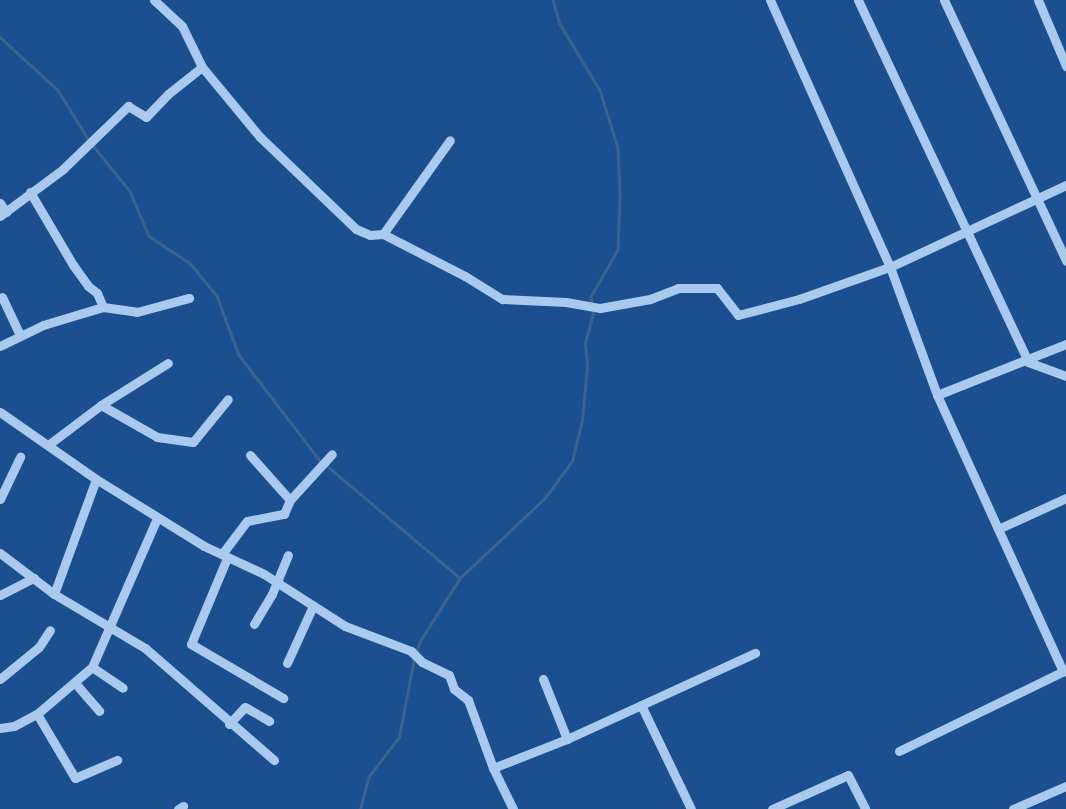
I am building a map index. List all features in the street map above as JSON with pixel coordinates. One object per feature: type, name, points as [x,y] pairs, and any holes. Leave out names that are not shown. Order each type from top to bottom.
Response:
[{"type":"street","points":[[154,0],[182,26],[202,67],[260,137],[356,229],[370,235],[383,234],[465,276],[502,299],[566,302],[600,308],[650,299],[678,288],[717,288],[738,315],[798,299],[890,267],[1038,200],[1066,185]]},
{"type":"street","points":[[770,0],[890,267],[937,395],[1065,671],[899,751]]},
{"type":"street","points":[[858,0],[1028,362],[1066,376]]},
{"type":"street","points":[[944,0],[1066,261]]},
{"type":"street","points":[[1038,0],[1066,66]]},
{"type":"street","points":[[0,203],[3,214],[63,169],[128,106],[146,117],[202,67]]},
{"type":"street","points":[[383,234],[450,140]]},
{"type":"street","points":[[30,192],[73,265],[88,286],[97,293],[103,307]]},
{"type":"street","points":[[2,297],[20,335]]},
{"type":"street","points":[[0,346],[43,324],[103,307],[137,312],[189,298]]},
{"type":"street","points":[[937,395],[1028,362],[1066,344]]},
{"type":"street","points":[[48,445],[101,405],[168,363]]},
{"type":"street","points":[[101,405],[157,437],[193,442],[228,399]]},
{"type":"street","points":[[0,412],[96,479],[157,518],[224,556],[276,582],[345,626],[411,651],[422,662],[449,675],[454,689],[468,700],[493,768],[513,809]]},
{"type":"street","points":[[283,698],[191,644],[224,556],[247,521],[284,514],[290,500],[332,454]]},
{"type":"street","points":[[250,455],[290,500]]},
{"type":"street","points":[[0,499],[20,458]]},
{"type":"street","points":[[54,594],[96,479]]},
{"type":"street","points":[[998,529],[1066,498]]},
{"type":"street","points":[[0,728],[14,726],[37,714],[92,667],[157,518]]},
{"type":"street","points":[[0,553],[54,594],[109,629],[145,648],[230,724],[274,760]]},
{"type":"street","points":[[254,624],[288,555]]},
{"type":"street","points":[[0,595],[34,578]]},
{"type":"street","points":[[287,662],[313,606]]},
{"type":"street","points":[[0,679],[39,647],[50,630]]},
{"type":"street","points":[[493,768],[567,739],[755,653]]},
{"type":"street","points":[[92,667],[123,688]]},
{"type":"street","points":[[543,680],[567,739]]},
{"type":"street","points":[[75,682],[99,711]]},
{"type":"street","points":[[641,705],[691,809]]},
{"type":"street","points":[[230,724],[246,707],[269,721]]},
{"type":"street","points":[[37,714],[75,778],[117,760]]},
{"type":"street","points":[[772,809],[848,775],[865,809]]},
{"type":"street","points":[[1012,809],[1066,786]]},
{"type":"waterway","points":[[553,0],[560,24],[600,90],[618,148],[620,194],[618,250],[591,297],[592,304]]},
{"type":"waterway","points":[[0,37],[58,90],[90,142],[130,191],[149,236],[190,263],[217,296],[239,355],[321,462]]},
{"type":"waterway","points":[[416,653],[420,641],[460,578],[545,498],[572,461],[582,420],[587,366],[585,343],[594,310]]},
{"type":"waterway","points":[[326,465],[459,577]]},
{"type":"waterway","points":[[360,809],[369,776],[399,737],[414,658]]}]
